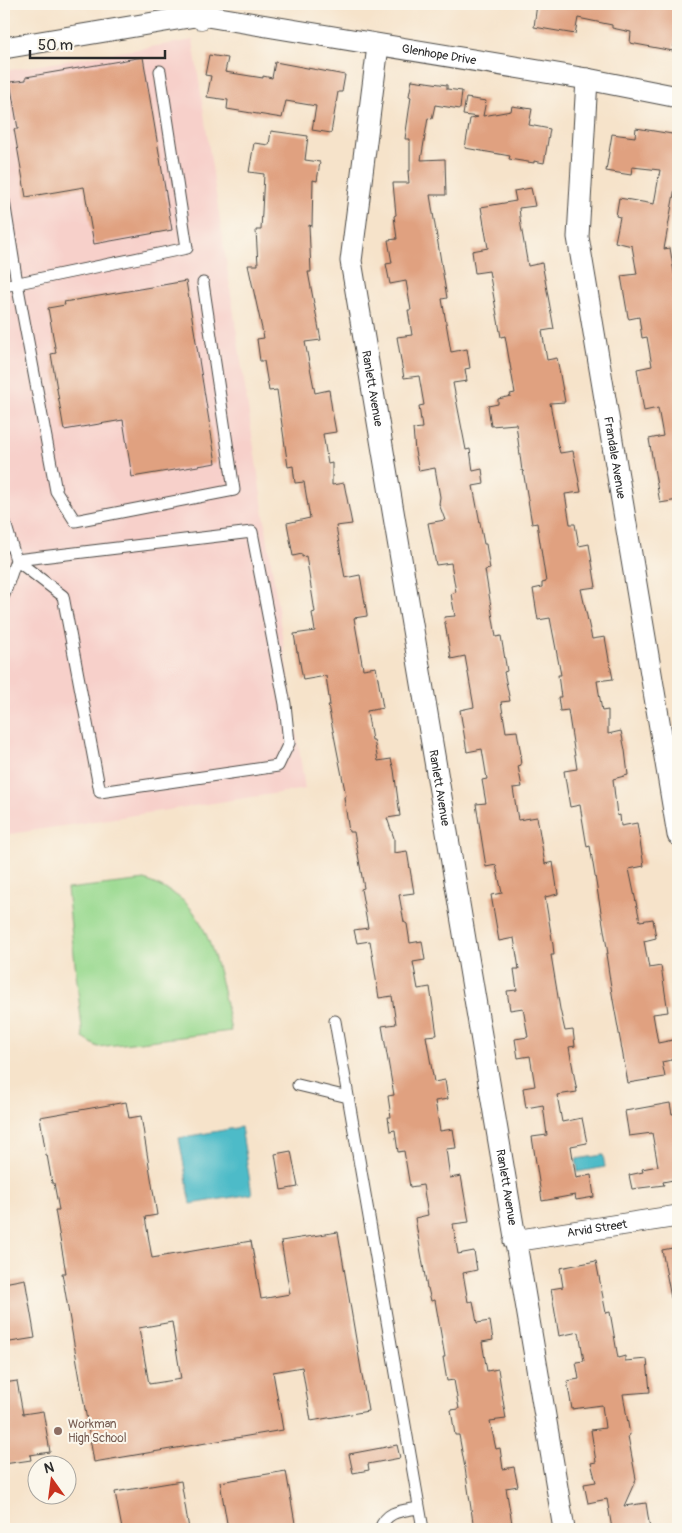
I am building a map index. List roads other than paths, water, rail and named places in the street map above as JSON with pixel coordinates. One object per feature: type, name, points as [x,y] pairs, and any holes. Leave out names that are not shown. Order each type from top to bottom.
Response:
[{"type":"street","name":"Glenhope Drive","points":[[4,48],[200,9],[378,46],[587,79],[678,97]]},
{"type":"street","name":"Ranlett Avenue","points":[[378,46],[351,261],[514,1241],[564,1529]]},
{"type":"street","name":"Frandale Avenue","points":[[587,79],[578,237],[678,835]]},
{"type":"street","name":"Arvid Street","points":[[514,1241],[678,1216]]},
{"type":"lane","points":[[4,286],[187,248],[160,71]]},
{"type":"lane","points":[[4,201],[17,283],[56,490],[75,521],[234,490],[203,283]]},
{"type":"lane","points":[[4,519],[16,560],[4,595]]},
{"type":"lane","points":[[252,532],[285,704],[289,742],[278,766],[100,792],[63,596],[16,560],[252,532]]},
{"type":"lane","points":[[335,1021],[424,1529]]},
{"type":"lane","points":[[298,1085],[348,1097]]},
{"type":"lane","points":[[380,1529],[383,1520],[395,1512],[419,1508]]},
{"type":"water","points":[[241,1127],[252,1194],[191,1204],[179,1138]]},
{"type":"water","points":[[603,1155],[605,1167],[578,1172],[576,1159]]},
{"type":"place","name":"Workman High School","points":[[58,1431]]}]
